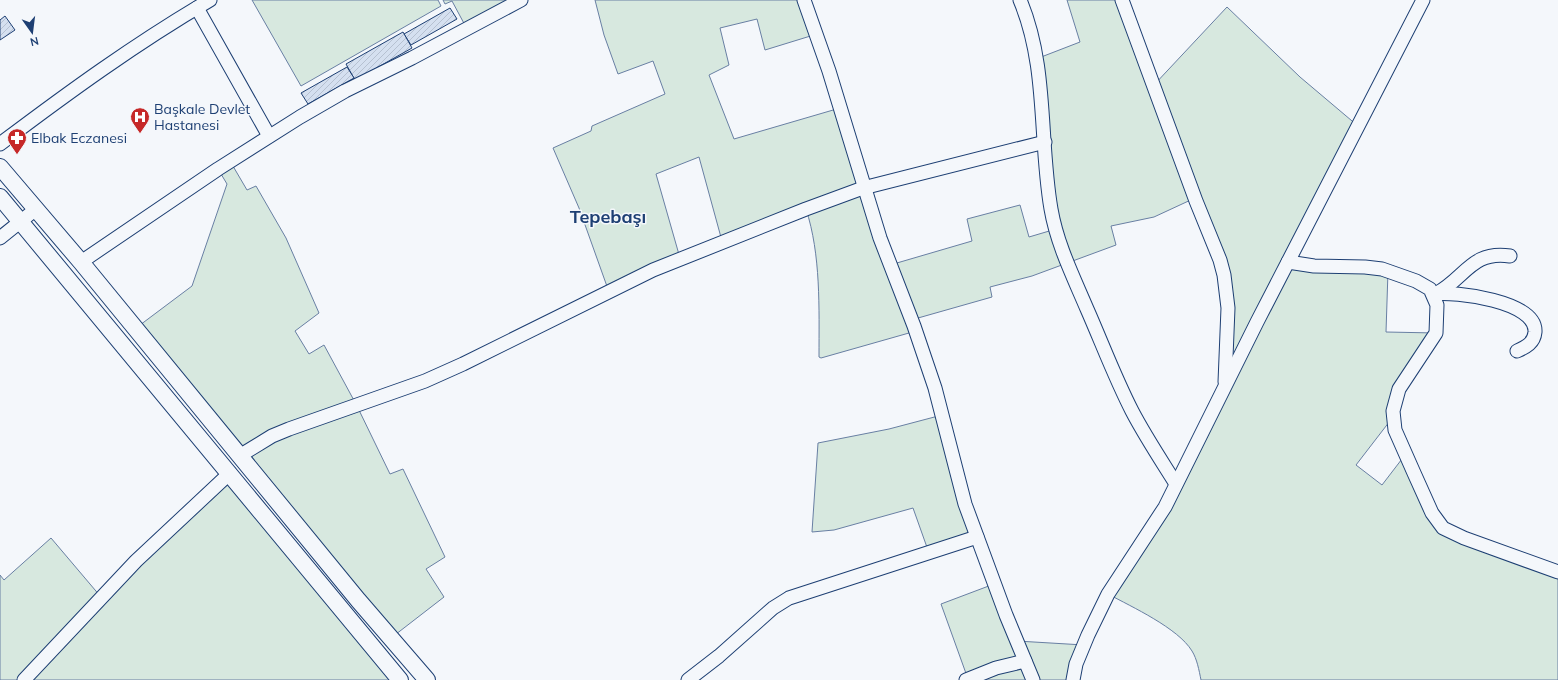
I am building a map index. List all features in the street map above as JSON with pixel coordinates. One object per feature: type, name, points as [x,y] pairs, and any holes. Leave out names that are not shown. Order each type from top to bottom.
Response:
[{"type":"main road","points":[[0,167],[241,455],[358,600],[427,680]]},
{"type":"main road","points":[[0,197],[400,680]]},
{"type":"street","points":[[0,144],[97,71],[210,0]]},
{"type":"street","points":[[81,262],[269,136],[345,91],[412,58],[521,0]]},
{"type":"street","points":[[804,0],[829,71],[863,188],[935,388],[956,473],[977,537],[1033,680]]},
{"type":"street","points":[[1020,0],[1030,28],[1042,95],[1044,142],[1051,210],[1071,272],[1132,411],[1176,484]]},
{"type":"street","points":[[1122,0],[1196,201],[1220,260],[1224,275],[1228,308],[1224,388]]},
{"type":"street","points":[[1072,680],[1076,664],[1088,635],[1108,594],[1150,532],[1176,484],[1423,0]]},
{"type":"street","points":[[196,8],[269,136]]},
{"type":"street","points":[[241,455],[289,429],[387,396],[463,364],[667,264],[863,188],[1044,142]]},
{"type":"street","points":[[0,238],[36,209]]},
{"type":"street","points":[[1435,293],[1484,257],[1497,254],[1510,256]]},
{"type":"street","points":[[1288,262],[1314,266],[1365,267],[1382,269],[1425,284],[1435,293],[1454,294],[1503,303],[1522,310],[1532,320],[1535,331],[1531,343],[1517,351]]},
{"type":"street","points":[[1435,293],[1438,314],[1436,333],[1400,389],[1393,411],[1395,430],[1411,467],[1432,513],[1443,528],[1464,538],[1558,572]]},
{"type":"street","points":[[24,680],[136,561],[230,473]]},
{"type":"street","points":[[688,680],[719,656],[773,608],[789,598],[977,537]]},
{"type":"street","points":[[966,680],[996,668],[1025,661]]},
{"type":"shaded area","points":[[252,0],[438,0],[441,6],[301,86]]},
{"type":"shaded area","points":[[443,0],[521,0],[467,29],[452,1],[445,4]]},
{"type":"shaded area","points":[[595,0],[804,0],[817,34],[765,50],[757,19],[720,28],[729,65],[709,75],[734,139],[840,108],[890,265],[972,241],[967,219],[1020,205],[1029,237],[1056,229],[1036,59],[1080,42],[1067,0],[1122,0],[1153,86],[1227,7],[1300,77],[1358,126],[1288,262],[1388,271],[1386,332],[1436,333],[1411,371],[1393,417],[1356,465],[1382,485],[1405,455],[1436,520],[1558,572],[1558,680],[1201,680],[1198,665],[1192,651],[1185,642],[1166,626],[1108,594],[1128,562],[1224,388],[1228,308],[1195,198],[1154,217],[1111,226],[1116,245],[1032,276],[990,287],[992,297],[911,320],[916,331],[821,358],[819,357],[817,263],[811,227],[806,209],[722,241],[699,157],[656,174],[680,258],[609,292],[579,208],[553,148],[591,131],[592,126],[665,94],[653,61],[618,74],[604,35]]},
{"type":"shaded area","points":[[230,161],[247,190],[256,186],[286,238],[319,313],[295,331],[309,354],[324,345],[357,406],[390,474],[403,469],[445,557],[426,569],[444,597],[391,638],[136,328],[192,286],[227,184],[218,169]]},
{"type":"shaded area","points":[[942,415],[977,537],[929,553],[913,508],[834,530],[812,532],[818,443],[889,429]]},
{"type":"shaded area","points":[[230,473],[400,680],[0,680],[0,575],[4,580],[51,538],[101,597]]},
{"type":"shaded area","points":[[994,584],[1017,641],[1084,645],[1073,680],[966,680],[968,679],[941,604]]},
{"type":"building","points":[[450,8],[457,19],[411,45],[404,34]]},
{"type":"building","points":[[5,16],[15,30],[0,40],[0,20]]},
{"type":"building","points":[[403,32],[412,48],[355,80],[346,64]]},
{"type":"building","points":[[347,67],[354,78],[308,104],[301,93]]},
{"type":"place","name":"Başkale Devlet Hastanesi","points":[[140,134]]},
{"type":"place","name":"Elbak Eczanesi","points":[[17,155]]},
{"type":"district","name":"Tepebaşı","points":[[608,217]]}]
